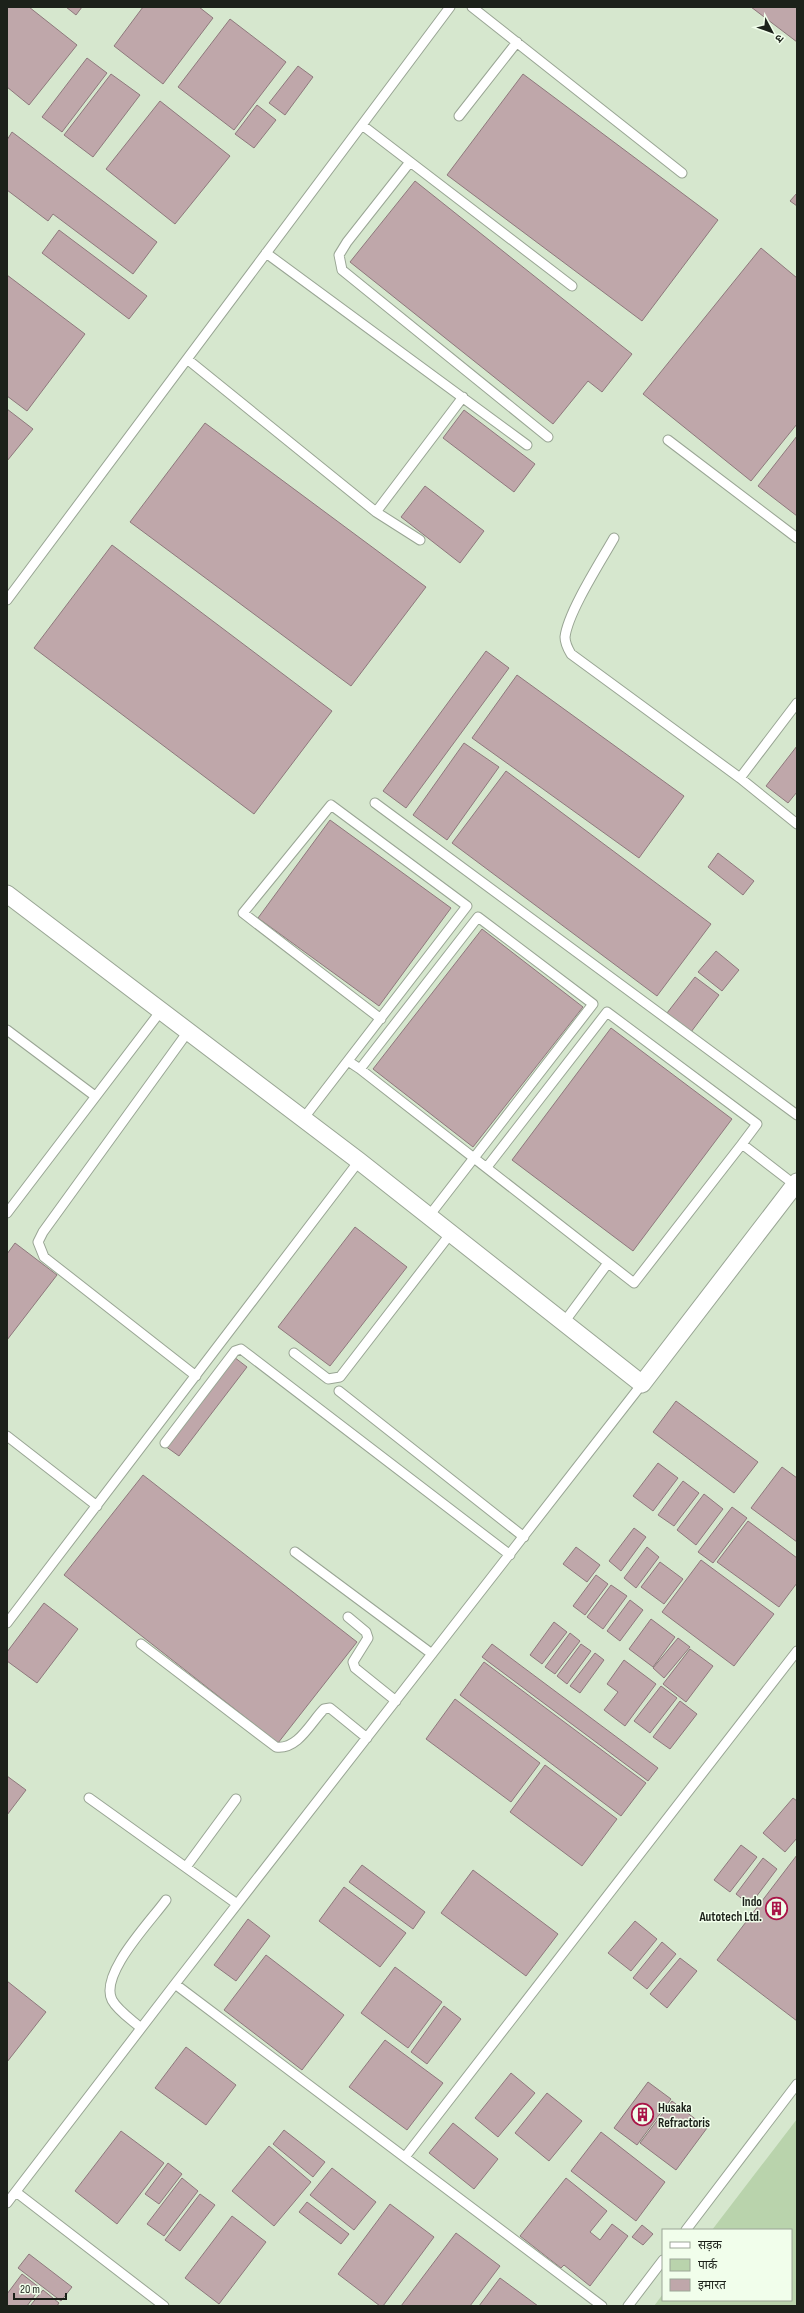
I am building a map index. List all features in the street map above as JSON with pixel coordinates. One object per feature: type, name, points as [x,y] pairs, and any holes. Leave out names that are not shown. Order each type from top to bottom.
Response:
[{"type":"street","points":[[7,894],[187,1033],[359,1161],[565,1321],[642,1384],[796,1184]]},
{"type":"lane","points":[[7,600],[450,7]]},
{"type":"lane","points":[[472,7],[682,173]]},
{"type":"lane","points":[[459,116],[517,42]]},
{"type":"lane","points":[[362,125],[572,286]]},
{"type":"lane","points":[[410,162],[347,242],[339,255],[342,270],[548,437]]},
{"type":"lane","points":[[266,253],[527,445]]},
{"type":"lane","points":[[187,359],[376,512],[420,540]]},
{"type":"lane","points":[[376,512],[462,397]]},
{"type":"lane","points":[[668,440],[797,538]]},
{"type":"lane","points":[[614,538],[581,597],[565,637],[566,647],[575,658],[740,778],[797,824]]},
{"type":"lane","points":[[740,778],[797,703]]},
{"type":"lane","points":[[375,803],[797,1115]]},
{"type":"lane","points":[[303,1119],[348,1061],[467,906],[331,805],[243,913],[380,1019]]},
{"type":"lane","points":[[360,1069],[478,917],[593,1004],[429,1216]]},
{"type":"lane","points":[[7,1213],[160,1012]]},
{"type":"lane","points":[[348,1061],[634,1283],[757,1124],[607,1012],[487,1168]]},
{"type":"lane","points":[[7,1030],[95,1096]]},
{"type":"lane","points":[[187,1033],[43,1232],[38,1242],[44,1257],[196,1376]]},
{"type":"lane","points":[[742,1144],[796,1184]]},
{"type":"lane","points":[[7,1623],[359,1161]]},
{"type":"lane","points":[[294,1353],[328,1378],[340,1377],[451,1233]]},
{"type":"lane","points":[[565,1321],[608,1263]]},
{"type":"lane","points":[[165,1443],[235,1351],[241,1349],[510,1555]]},
{"type":"lane","points":[[7,2203],[237,1904],[642,1384]]},
{"type":"lane","points":[[339,1391],[524,1537]]},
{"type":"lane","points":[[7,1436],[97,1506]]},
{"type":"lane","points":[[295,1552],[432,1654]]},
{"type":"lane","points":[[348,1617],[366,1632],[368,1638],[353,1662],[355,1668],[396,1701]]},
{"type":"lane","points":[[141,1644],[276,1747],[283,1748],[293,1743],[324,1708],[330,1708],[367,1738]]},
{"type":"lane","points":[[405,2157],[797,1652]]},
{"type":"lane","points":[[89,1798],[237,1904]]},
{"type":"lane","points":[[186,1867],[236,1799]]},
{"type":"lane","points":[[141,2028],[116,2006],[111,1999],[110,1982],[123,1956],[166,1900]]},
{"type":"lane","points":[[175,1984],[602,2306]]},
{"type":"lane","points":[[687,2229],[797,2084]]},
{"type":"lane","points":[[16,2192],[164,2306]]},
{"type":"lane","points":[[628,2306],[662,2261]]},
{"type":"shaded area","points":[[7,7],[797,7],[797,2306],[7,2306]]},
{"type":"green space","points":[[797,2119],[797,2306],[654,2306],[662,2295],[662,2301],[792,2301],[792,2229],[713,2229]]},
{"type":"building","points":[[7,7],[29,7],[77,45],[29,105],[7,87]]},
{"type":"building","points":[[66,7],[82,7],[76,15]]},
{"type":"building","points":[[143,7],[199,7],[213,18],[163,84],[114,46]]},
{"type":"building","points":[[751,7],[797,7],[797,42]]},
{"type":"building","points":[[230,19],[286,62],[234,130],[178,87]]},
{"type":"building","points":[[87,58],[107,73],[62,132],[42,117]]},
{"type":"building","points":[[298,66],[313,77],[285,115],[269,103]]},
{"type":"building","points":[[111,74],[140,95],[93,157],[64,135]]},
{"type":"building","points":[[523,74],[718,220],[642,321],[447,175]]},
{"type":"building","points":[[160,101],[230,156],[175,224],[106,169]]},
{"type":"building","points":[[257,105],[276,120],[254,148],[235,134]]},
{"type":"building","points":[[12,132],[157,242],[133,274],[53,214],[48,221],[7,190],[7,140]]},
{"type":"building","points":[[415,181],[632,354],[602,392],[588,381],[553,424],[350,262]]},
{"type":"building","points":[[797,193],[797,206],[790,201]]},
{"type":"building","points":[[59,230],[147,296],[129,319],[42,253]]},
{"type":"building","points":[[761,248],[797,278],[797,424],[751,481],[643,394]]},
{"type":"building","points":[[7,275],[85,334],[27,411],[7,396]]},
{"type":"building","points":[[7,409],[33,429],[7,461]]},
{"type":"building","points":[[464,410],[535,464],[514,492],[443,438]]},
{"type":"building","points":[[205,423],[426,587],[351,686],[130,522]]},
{"type":"building","points":[[797,436],[797,516],[758,486]]},
{"type":"building","points":[[425,486],[484,531],[460,563],[401,517]]},
{"type":"building","points":[[112,545],[332,711],[254,814],[34,648]]},
{"type":"building","points":[[486,651],[509,668],[406,808],[383,791]]},
{"type":"building","points":[[517,675],[684,796],[639,858],[472,738]]},
{"type":"building","points":[[464,743],[499,767],[447,840],[413,815]]},
{"type":"building","points":[[797,746],[797,792],[788,803],[766,786]]},
{"type":"building","points":[[506,771],[711,924],[657,996],[452,843]]},
{"type":"building","points":[[330,820],[451,908],[379,1006],[258,918]]},
{"type":"building","points":[[718,853],[754,881],[743,895],[708,867]]},
{"type":"building","points":[[482,929],[583,1007],[473,1147],[373,1069]]},
{"type":"building","points":[[716,951],[739,970],[722,991],[698,972]]},
{"type":"building","points":[[695,977],[719,995],[691,1032],[667,1013]]},
{"type":"building","points":[[611,1028],[732,1119],[633,1251],[512,1160]]},
{"type":"building","points":[[355,1227],[407,1267],[330,1366],[278,1327]]},
{"type":"building","points":[[15,1243],[57,1275],[7,1340],[7,1254]]},
{"type":"building","points":[[234,1357],[247,1367],[179,1456],[165,1446]]},
{"type":"building","points":[[676,1401],[758,1462],[734,1493],[653,1432]]},
{"type":"building","points":[[658,1463],[678,1478],[653,1511],[633,1496]]},
{"type":"building","points":[[782,1467],[797,1478],[797,1542],[751,1508]]},
{"type":"building","points":[[143,1475],[357,1642],[278,1743],[64,1575]]},
{"type":"building","points":[[683,1481],[699,1493],[674,1526],[658,1515]]},
{"type":"building","points":[[704,1494],[723,1509],[696,1545],[677,1530]]},
{"type":"building","points":[[732,1507],[747,1518],[713,1563],[698,1552]]},
{"type":"building","points":[[748,1521],[797,1558],[797,1583],[779,1607],[717,1562]]},
{"type":"building","points":[[634,1528],[646,1537],[621,1571],[609,1561]]},
{"type":"building","points":[[576,1547],[600,1565],[587,1582],[563,1564]]},
{"type":"building","points":[[647,1547],[659,1557],[636,1588],[624,1578]]},
{"type":"building","points":[[701,1560],[774,1614],[734,1666],[662,1612]]},
{"type":"building","points":[[660,1562],[683,1579],[664,1604],[641,1587]]},
{"type":"building","points":[[596,1575],[608,1584],[585,1615],[573,1606]]},
{"type":"building","points":[[611,1585],[627,1596],[603,1629],[587,1617]]},
{"type":"building","points":[[630,1600],[643,1610],[620,1641],[607,1631]]},
{"type":"building","points":[[44,1603],[78,1629],[37,1683],[7,1661],[7,1652]]},
{"type":"building","points":[[651,1619],[675,1637],[653,1667],[629,1649]]},
{"type":"building","points":[[554,1622],[567,1632],[542,1664],[530,1655]]},
{"type":"building","points":[[570,1633],[580,1641],[555,1674],[545,1667]]},
{"type":"building","points":[[678,1638],[690,1647],[664,1678],[653,1668]]},
{"type":"building","points":[[492,1644],[658,1768],[648,1781],[482,1657]]},
{"type":"building","points":[[581,1644],[591,1651],[567,1684],[557,1676]]},
{"type":"building","points":[[690,1649],[713,1666],[686,1702],[663,1684]]},
{"type":"building","points":[[595,1653],[604,1660],[580,1693],[570,1686]]},
{"type":"building","points":[[624,1660],[656,1684],[625,1726],[604,1710],[618,1692],[607,1684]]},
{"type":"building","points":[[484,1662],[646,1783],[621,1816],[460,1695]]},
{"type":"building","points":[[661,1686],[677,1698],[650,1733],[634,1721]]},
{"type":"building","points":[[455,1699],[540,1763],[511,1802],[426,1739]]},
{"type":"building","points":[[680,1701],[697,1714],[670,1749],[653,1737]]},
{"type":"building","points":[[545,1765],[617,1819],[582,1866],[510,1812]]},
{"type":"building","points":[[7,1776],[26,1790],[7,1815]]},
{"type":"building","points":[[793,1798],[797,1801],[797,1838],[785,1852],[763,1833]]},
{"type":"building","points":[[741,1845],[757,1857],[730,1892],[714,1880]]},
{"type":"building","name":"Indo Autotech Ltd.","points":[[797,1855],[797,2021],[717,1960]]},
{"type":"building","points":[[763,1858],[777,1869],[750,1905],[736,1894]]},
{"type":"building","points":[[362,1865],[425,1912],[413,1929],[349,1882]]},
{"type":"building","points":[[473,1870],[558,1934],[526,1976],[441,1913]]},
{"type":"building","points":[[344,1887],[406,1933],[380,1967],[319,1921]]},
{"type":"building","points":[[248,1919],[270,1936],[236,1981],[214,1965]]},
{"type":"building","points":[[635,1921],[657,1939],[631,1971],[608,1953]]},
{"type":"building","points":[[662,1942],[676,1954],[647,1989],[633,1978]]},
{"type":"building","points":[[266,1955],[344,2015],[302,2070],[224,2010]]},
{"type":"building","points":[[680,1958],[697,1971],[667,2008],[650,1994]]},
{"type":"building","points":[[395,1967],[442,2002],[408,2048],[361,2013]]},
{"type":"building","points":[[7,1981],[46,2012],[7,2062]]},
{"type":"building","points":[[444,2006],[461,2019],[427,2064],[411,2052]]},
{"type":"building","points":[[385,2040],[443,2083],[407,2130],[349,2087]]},
{"type":"building","points":[[186,2047],[236,2085],[206,2125],[155,2088]]},
{"type":"building","points":[[511,2073],[535,2093],[498,2137],[475,2118]]},
{"type":"building","name":"Husaka Refractoris","points":[[648,2082],[671,2099],[637,2145],[614,2128]]},
{"type":"building","points":[[547,2093],[582,2121],[549,2161],[515,2133]]},
{"type":"building","points":[[672,2101],[707,2128],[676,2170],[640,2143]]},
{"type":"building","points":[[453,2123],[498,2159],[474,2189],[429,2153]]},
{"type":"building","points":[[284,2130],[325,2162],[313,2177],[273,2144]]},
{"type":"building","points":[[121,2131],[164,2163],[117,2224],[75,2191]]},
{"type":"building","points":[[601,2132],[665,2182],[636,2221],[571,2171]]},
{"type":"building","points":[[269,2146],[311,2182],[274,2226],[232,2191]]},
{"type":"building","points":[[168,2163],[182,2174],[159,2204],[145,2194]]},
{"type":"building","points":[[332,2168],[376,2202],[354,2230],[310,2195]]},
{"type":"building","points":[[182,2178],[198,2191],[164,2236],[147,2224]]},
{"type":"building","points":[[566,2178],[607,2211],[590,2232],[600,2240],[612,2224],[628,2236],[590,2286],[564,2265],[561,2268],[520,2236]]},
{"type":"building","points":[[200,2194],[215,2205],[180,2251],[165,2240]]},
{"type":"building","points":[[307,2202],[349,2234],[341,2244],[299,2212]]},
{"type":"building","points":[[390,2204],[434,2237],[383,2306],[380,2306],[338,2274]]},
{"type":"building","points":[[232,2216],[266,2242],[219,2304],[185,2278]]},
{"type":"building","points":[[642,2225],[653,2234],[643,2245],[632,2237]]},
{"type":"building","points":[[456,2233],[500,2266],[470,2306],[401,2306]]},
{"type":"building","points":[[29,2254],[72,2287],[61,2301],[18,2268]]},
{"type":"building","points":[[22,2274],[40,2288],[27,2306],[7,2306],[7,2294]]},
{"type":"building","points":[[500,2278],[538,2306],[479,2306]]},
{"type":"building","points":[[43,2290],[59,2303],[57,2306],[30,2306]]},
{"type":"place","name":"Indo Autotech Ltd.","points":[[777,1908]]},
{"type":"place","name":"Husaka Refractoris","points":[[642,2114]]}]
